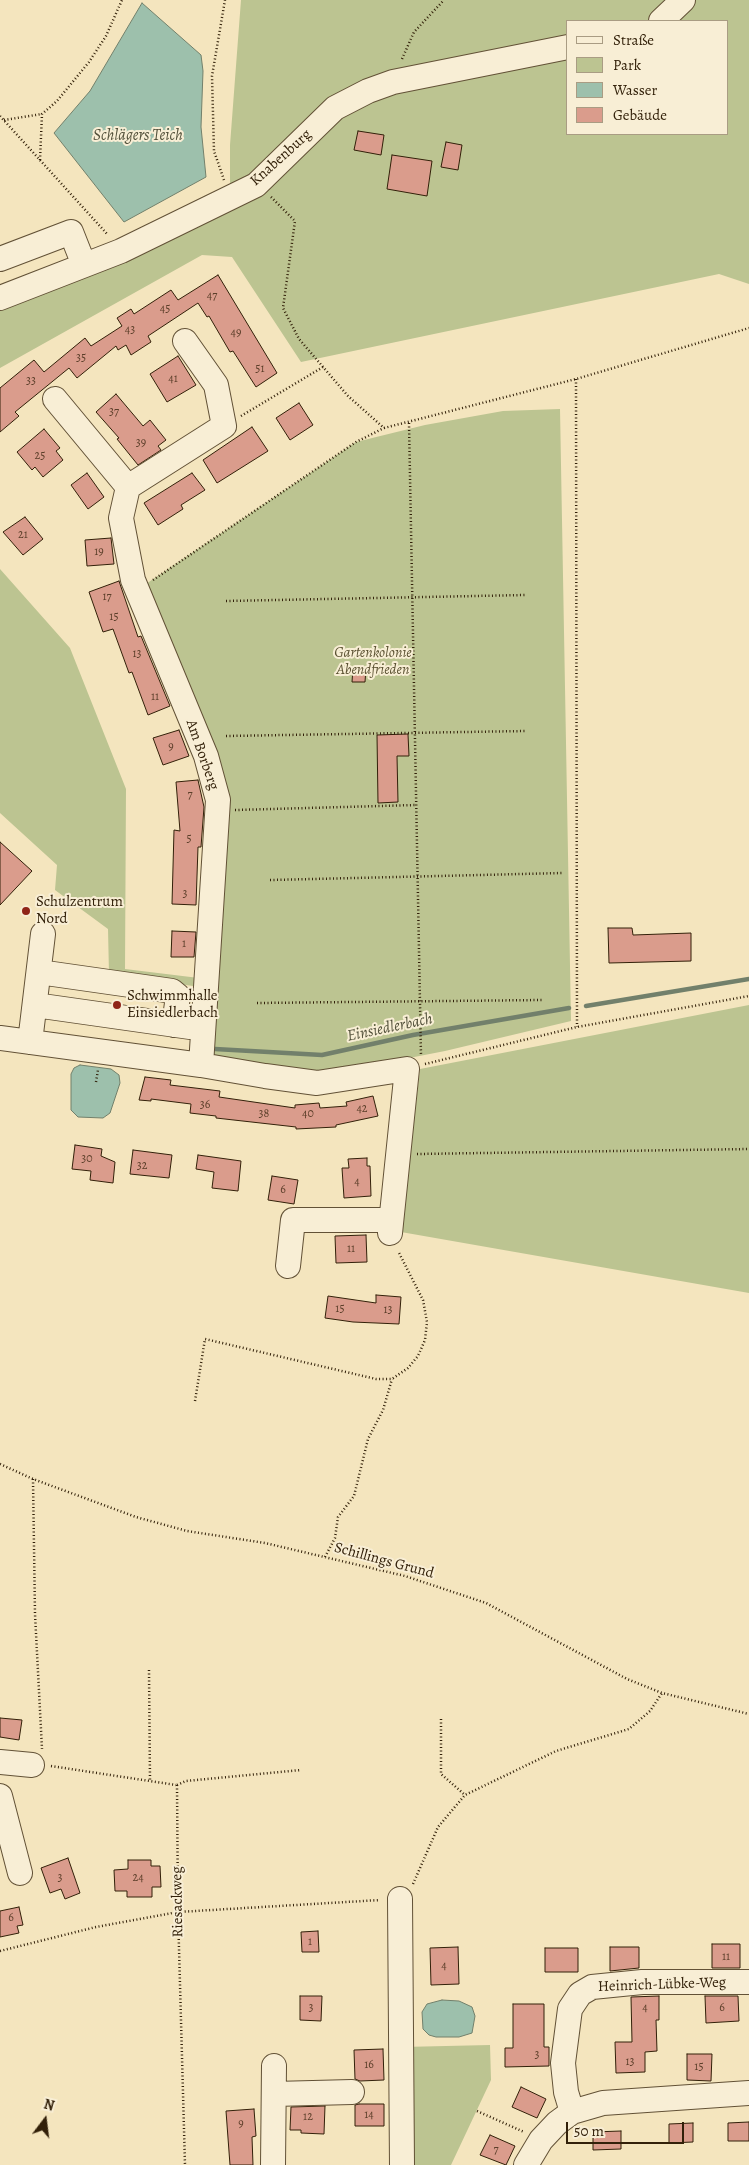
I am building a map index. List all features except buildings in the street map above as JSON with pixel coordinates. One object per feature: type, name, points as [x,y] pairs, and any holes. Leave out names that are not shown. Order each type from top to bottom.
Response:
[{"type":"street","points":[[662,20],[683,0]]},
{"type":"street","name":"Knabenburg","points":[[0,298],[121,251],[256,184],[335,108],[368,91],[393,82],[566,47]]},
{"type":"street","points":[[0,259],[71,232],[84,266]]},
{"type":"street","points":[[55,399],[128,487],[224,426],[216,386],[185,341]]},
{"type":"street","name":"Am Borberg","points":[[128,487],[121,518],[133,580],[206,756],[218,800],[202,1065]]},
{"type":"street","points":[[30,1042],[43,934]]},
{"type":"street","points":[[38,972],[172,991],[178,996],[174,1025]]},
{"type":"street","points":[[35,1005],[204,1029]]},
{"type":"street","points":[[0,1038],[202,1065],[317,1083],[414,1067],[398,1154],[391,1227],[294,1220],[288,1266]]},
{"type":"street","points":[[0,1762],[37,1757]]},
{"type":"street","points":[[0,1796],[20,1873]]},
{"type":"street","points":[[400,1899],[402,2165]]},
{"type":"street","name":"Heinrich-Lübke-Weg","points":[[572,2112],[566,2092],[563,2063],[570,2009],[580,1994],[592,1986],[642,1982],[749,1982]]},
{"type":"street","points":[[273,2165],[274,2066]]},
{"type":"street","points":[[274,2094],[352,2092]]},
{"type":"street","points":[[526,2165],[541,2140],[557,2123],[572,2112],[603,2103],[749,2093]]},
{"type":"path","points":[[4,120],[42,114],[57,101],[89,62],[106,36],[122,0]]},
{"type":"path","points":[[224,0],[212,76],[214,151],[230,198]]},
{"type":"path","points":[[393,82],[414,32],[444,0]]},
{"type":"path","points":[[40,160],[42,114]]},
{"type":"path","points":[[0,116],[96,219],[121,251]]},
{"type":"path","points":[[256,184],[295,221],[283,308],[299,339],[348,396],[384,428]]},
{"type":"path","points":[[137,590],[356,442],[384,428],[576,379],[749,328]]},
{"type":"path","points":[[224,426],[323,367]]},
{"type":"path","points":[[576,379],[577,1028]]},
{"type":"path","points":[[409,423],[420,1002],[414,1067],[577,1028],[749,996]]},
{"type":"path","points":[[226,601],[525,595]]},
{"type":"path","points":[[226,736],[525,731]]},
{"type":"path","points":[[217,810],[416,805]]},
{"type":"path","points":[[270,880],[563,873]]},
{"type":"path","points":[[257,1003],[542,1000]]},
{"type":"path","points":[[398,1154],[749,1150]]},
{"type":"path","points":[[195,1402],[205,1340],[376,1379],[392,1379],[408,1368],[418,1356],[425,1340],[428,1322],[423,1300],[391,1227]]},
{"type":"path","points":[[325,1557],[334,1538],[338,1517],[354,1496],[368,1439],[383,1410],[392,1379]]},
{"type":"path","name":"Schillings Grund","points":[[0,1464],[136,1517],[187,1531],[265,1544],[405,1576],[486,1603],[627,1679],[662,1693],[749,1714]]},
{"type":"path","points":[[33,1478],[37,1757],[64,1767],[176,1785],[186,1781],[301,1770]]},
{"type":"path","points":[[150,1670],[150,1780]]},
{"type":"path","points":[[0,1950],[96,1927],[178,1912],[400,1899],[410,1891],[438,1826],[465,1795],[556,1752],[629,1729],[650,1711],[662,1693]]},
{"type":"path","points":[[441,1719],[441,1774],[465,1795]]},
{"type":"path","name":"Riesackweg","points":[[176,1785],[185,2165]]},
{"type":"path","points":[[477,2110],[541,2140]]},
{"type":"green space","points":[[241,0],[749,0],[749,284],[719,274],[301,362],[232,257],[202,255],[0,368],[0,298],[230,198],[230,145]]},
{"type":"green space","name":"Gartenkolonie Abendfrieden","points":[[560,409],[571,1021],[445,1051],[327,1074],[217,1061],[204,1029],[207,988],[109,974],[108,929],[55,890],[57,865],[0,813],[0,569],[70,648],[126,789],[125,969],[207,979],[218,800],[137,590],[356,442],[425,425],[503,411]]},
{"type":"green space","points":[[749,1005],[749,1293],[401,1232],[420,1069]]},
{"type":"green space","points":[[490,2045],[491,2080],[451,2165],[402,2165],[402,2047]]},
{"type":"water","name":"Schlägers Teich","points":[[142,3],[201,55],[203,71],[201,127],[206,177],[124,222],[54,133],[90,91]]},
{"type":"water","points":[[80,1065],[111,1069],[119,1075],[120,1083],[110,1113],[103,1118],[78,1117],[71,1110],[71,1074],[74,1068]]},
{"type":"water","points":[[442,2000],[459,2001],[472,2007],[475,2016],[472,2033],[459,2037],[436,2037],[429,2035],[423,2029],[422,2012],[427,2004]]},
{"type":"waterway","name":"Einsiedlerbach","points":[[586,1006],[749,979]]},
{"type":"waterway","name":"Einsiedlerbach","points":[[215,1049],[322,1055],[413,1035],[569,1008]]},
{"type":"place","name":"Schulzentrum Nord","points":[[26,911]]},
{"type":"place","name":"Schwimmhalle Einsiedlerbach","points":[[117,1005]]}]
